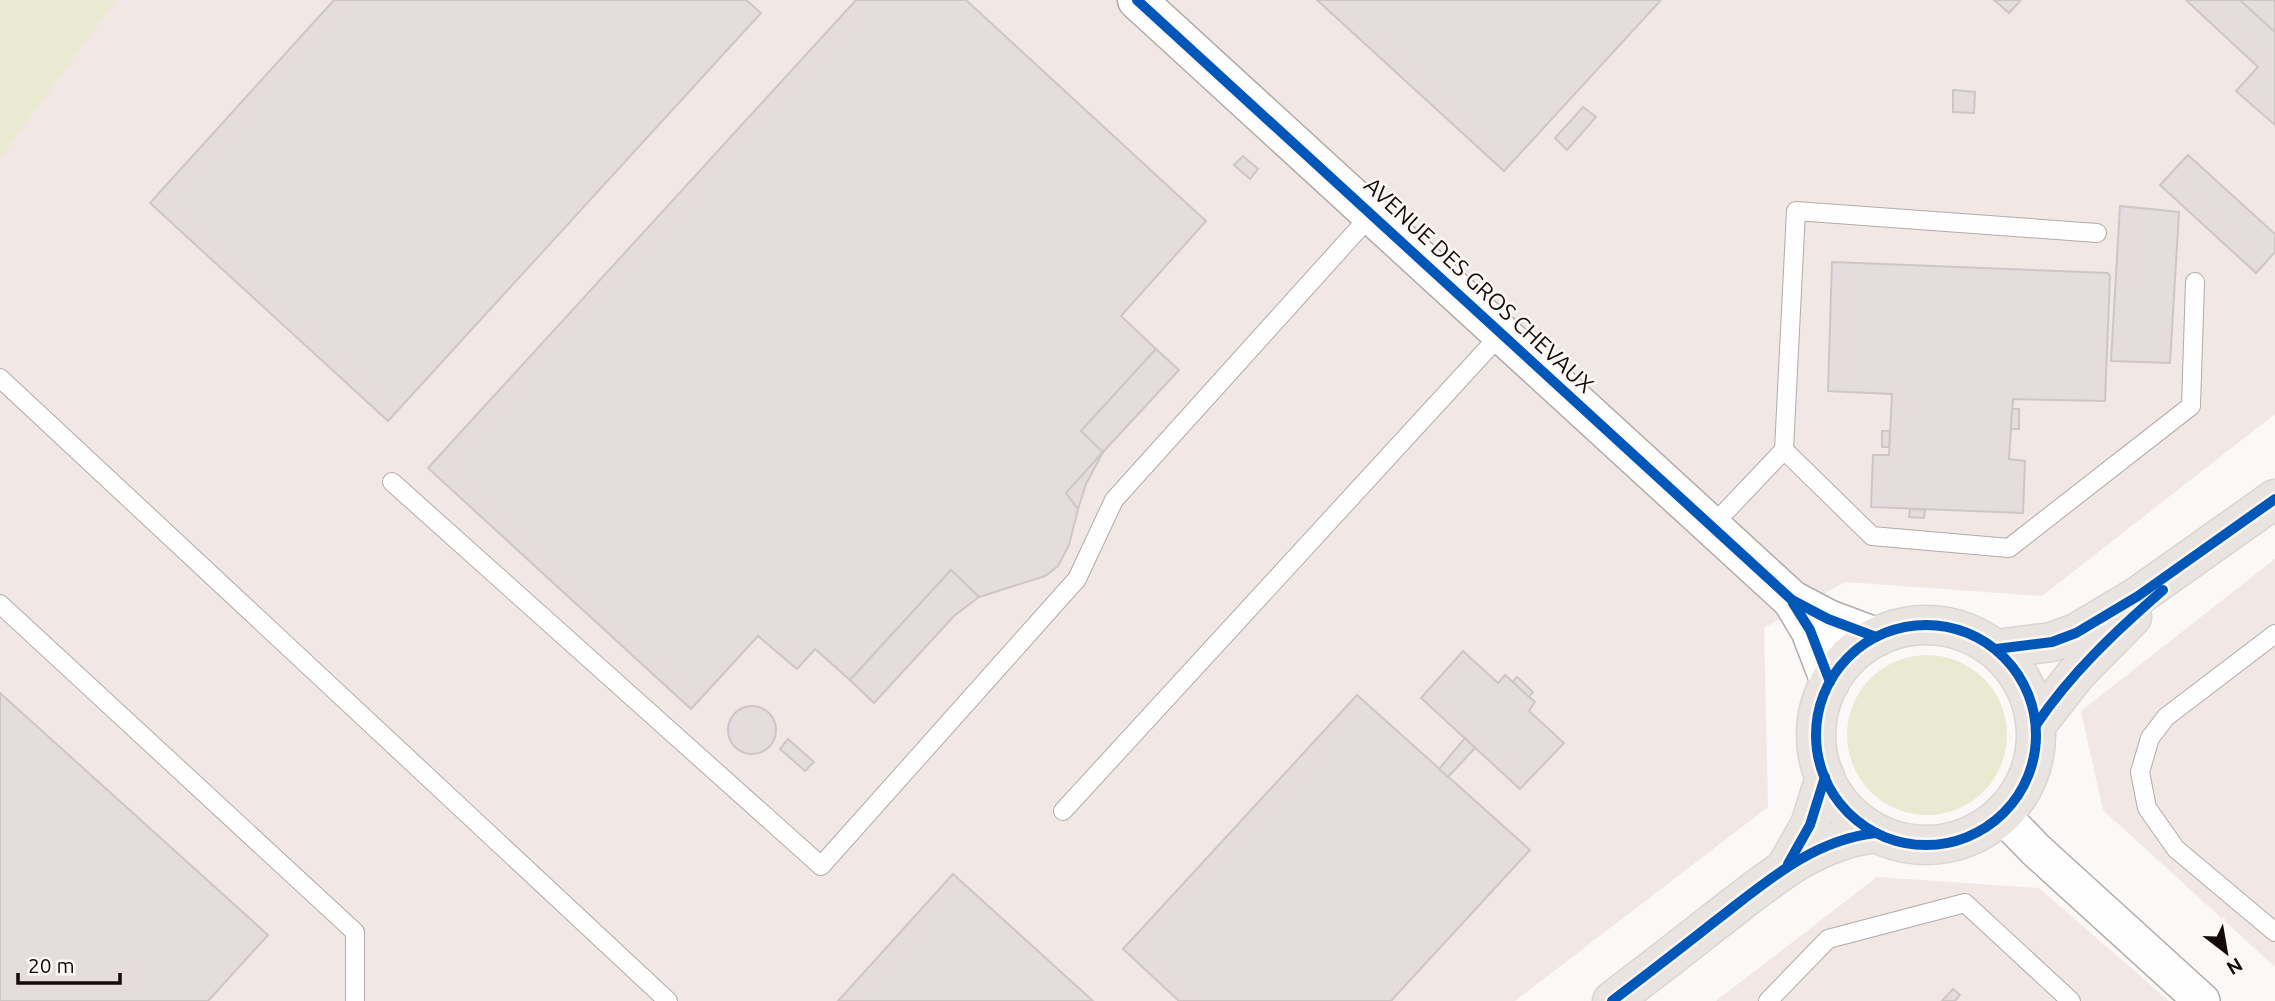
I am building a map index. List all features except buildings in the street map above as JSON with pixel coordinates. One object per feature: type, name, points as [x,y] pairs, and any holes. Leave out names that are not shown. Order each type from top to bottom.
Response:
[{"type":"main road","points":[[1996,649],[2052,642],[2076,634],[2138,596],[2275,499]]},
{"type":"main road","points":[[2036,725],[2076,674],[2120,627],[2228,534]]},
{"type":"main road","points":[[1909,626],[1944,626],[1966,632],[1996,649],[2007,659],[2024,683],[2034,710],[2036,725],[2036,747],[2031,769],[2016,798],[2002,815],[1970,836],[1942,844],[1913,844],[1876,833],[1849,814],[1825,777],[1817,748],[1816,729],[1822,700],[1830,682],[1845,661],[1876,637],[1909,626]]},
{"type":"main road","points":[[1786,867],[1810,825],[1825,777]]},
{"type":"main road","points":[[1612,1001],[1786,867],[1830,844],[1846,838],[1876,833]]},
{"type":"street","name":"AVENUE DES GROS CHEVAUX","points":[[1137,0],[1792,600],[1828,619],[1876,637]]},
{"type":"street","name":"AVENUE DES GROS CHEVAUX","points":[[1792,600],[1810,630],[1830,682]]},
{"type":"street","points":[[2002,815],[2036,850],[2202,1001]]},
{"type":"lane","points":[[1711,527],[1784,450],[1796,211],[2097,233]]},
{"type":"lane","points":[[391,482],[821,866],[1077,579],[1114,500],[1371,215]]},
{"type":"lane","points":[[1784,450],[1872,536],[2009,548],[2191,406],[2195,282]]},
{"type":"lane","points":[[1063,811],[1501,334]]},
{"type":"lane","points":[[0,378],[668,1001]]},
{"type":"lane","points":[[0,604],[355,932],[355,1001]]},
{"type":"lane","points":[[2275,634],[2166,717],[2150,738],[2140,772],[2147,808],[2176,849],[2275,932]]},
{"type":"lane","points":[[1768,1001],[1828,939],[1965,903],[2071,1001]]},
{"type":"shaded area","points":[[0,0],[2275,0],[2275,414],[2042,596],[1845,582],[1764,628],[1768,807],[1515,1001],[0,1001]]},
{"type":"shaded area","points":[[2275,559],[2275,967],[2103,810],[2081,711]]},
{"type":"shaded area","points":[[1877,877],[2039,888],[2169,1001],[1716,1001]]},
{"type":"green space","points":[[0,0],[116,0],[0,158]]},
{"type":"green space","points":[[1927,655],[1957,662],[1983,679],[2000,705],[2007,735],[2000,765],[1983,791],[1957,808],[1927,815],[1897,808],[1871,791],[1854,765],[1847,735],[1854,705],[1871,679],[1897,662]]},
{"type":"cycle path","points":[[1137,0],[1792,600],[1828,619],[1876,637]]},
{"type":"cycle path","points":[[1996,649],[2052,642],[2076,633],[2138,596],[2275,499]]},
{"type":"cycle path","points":[[2036,725],[2095,653],[2163,590]]},
{"type":"cycle path","points":[[1793,603],[1810,630],[1830,682]]},
{"type":"cycle path","points":[[1915,625],[1937,625],[1968,633],[1987,643],[2004,657],[2018,674],[2028,693],[2036,735],[2028,777],[2018,796],[2004,813],[1987,827],[1968,837],[1937,845],[1915,845],[1874,832],[1856,820],[1841,805],[1824,777],[1816,746],[1816,724],[1829,683],[1841,665],[1856,650],[1884,633],[1915,625]]},
{"type":"cycle path","points":[[1788,864],[1810,825],[1825,777]]},
{"type":"cycle path","points":[[1612,1001],[1789,866],[1830,845],[1852,837],[1876,833]]}]
